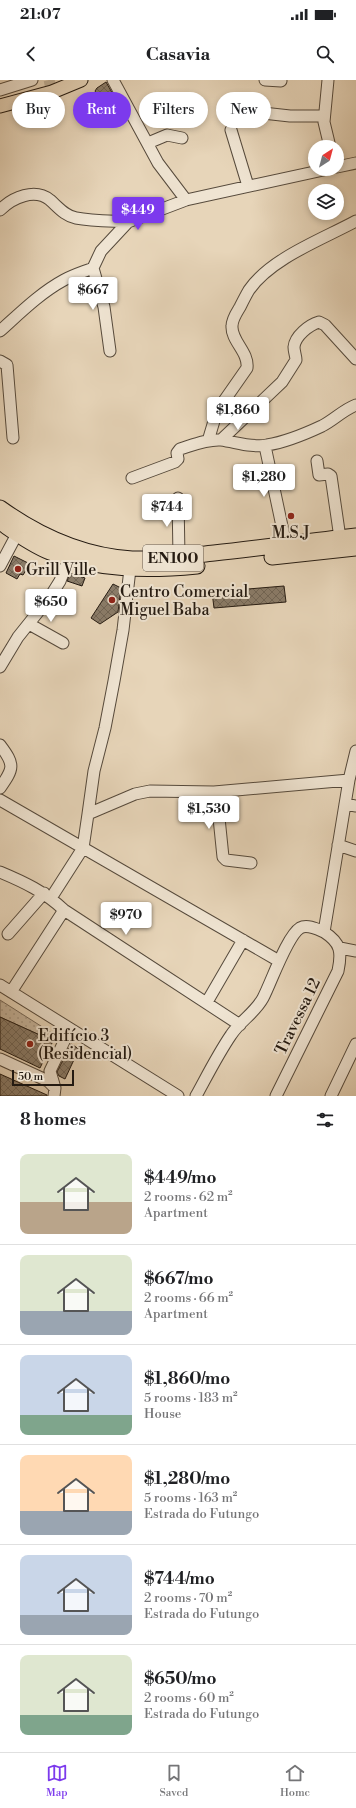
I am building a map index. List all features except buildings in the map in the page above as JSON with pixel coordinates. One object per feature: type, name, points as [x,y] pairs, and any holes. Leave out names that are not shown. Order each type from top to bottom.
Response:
[{"type":"highway","name":"EN100","points":[[0,508],[41,534],[78,548],[131,559],[180,557],[356,536]]},
{"type":"highway","name":"EN100","points":[[0,522],[17,534],[49,552],[111,568],[174,568],[356,548]]},
{"type":"main road","points":[[0,106],[52,92],[81,80]]},
{"type":"street","points":[[0,90],[32,80]]},
{"type":"street","points":[[113,80],[165,173],[186,200]]},
{"type":"street","points":[[265,80],[281,81]]},
{"type":"street","points":[[328,80],[324,116],[328,140]]},
{"type":"street","points":[[271,114],[290,116],[324,116]]},
{"type":"street","points":[[231,130],[248,186]]},
{"type":"street","points":[[148,143],[168,135],[182,138]]},
{"type":"street","points":[[344,166],[356,163]]},
{"type":"street","points":[[0,210],[6,203],[20,197],[37,194],[44,196],[64,213],[76,218],[128,222],[186,200],[308,173]]},
{"type":"street","points":[[208,440],[217,411],[247,368],[248,363],[232,332],[232,323],[249,290],[267,271],[294,253],[356,221]]},
{"type":"street","points":[[110,351],[104,307],[93,268],[101,251],[128,222]]},
{"type":"street","points":[[0,331],[25,307],[52,287],[64,280],[93,268]]},
{"type":"street","points":[[221,440],[282,382],[296,360],[294,346],[299,337],[302,333],[319,322],[325,325],[356,359]]},
{"type":"street","points":[[0,361],[7,366],[13,438]]},
{"type":"street","points":[[132,478],[175,462],[178,459],[177,453],[180,449],[208,440],[221,440],[265,446],[290,439],[323,426],[344,411],[356,405]]},
{"type":"street","points":[[265,446],[286,545]]},
{"type":"street","points":[[317,461],[319,475],[328,474],[331,476],[340,538]]},
{"type":"street","points":[[178,498],[180,557]]},
{"type":"street","points":[[0,566],[3,550],[17,534]]},
{"type":"street","points":[[0,667],[28,624],[60,581],[69,558]]},
{"type":"street","points":[[8,934],[47,895],[83,848],[94,771],[106,728],[123,630],[130,569]]},
{"type":"street","points":[[28,624],[63,643]]},
{"type":"street","points":[[0,745],[10,759],[11,772],[0,788]]},
{"type":"street","points":[[324,932],[338,845],[350,805],[349,780],[355,758]]},
{"type":"street","points":[[88,814],[135,794],[150,791],[214,792],[349,780]]},
{"type":"street","points":[[214,792],[220,818],[223,857],[226,860],[251,863]]},
{"type":"street","points":[[0,800],[279,961]]},
{"type":"street","points":[[338,845],[356,851]]},
{"type":"street","points":[[0,872],[27,883],[47,895],[64,910],[207,1002],[240,1025]]},
{"type":"street","points":[[11,992],[64,910]]},
{"type":"street","points":[[196,1096],[230,1035],[263,999],[279,961],[295,933],[300,928],[306,926],[324,932],[331,937],[340,948],[355,948]]},
{"type":"street","points":[[207,1002],[243,940]]},
{"type":"street","name":"Travessa 12","points":[[276,1096],[338,971],[340,963],[340,948]]},
{"type":"street","points":[[0,986],[178,1096]]},
{"type":"street","points":[[37,1076],[46,1070],[68,1028]]},
{"type":"street","points":[[54,1092],[50,1071],[68,1028]]},
{"type":"street","points":[[331,1096],[356,1044]]},
{"type":"street","points":[[0,1059],[48,1081],[54,1092]]},
{"type":"shaded area","points":[[0,1000],[55,1035],[53,1041],[0,1017]]},
{"type":"tunnel","points":[[49,80],[52,92]]},
{"type":"place","name":"M.S.J","points":[[291,516]]},
{"type":"place","name":"Grill Ville","points":[[18,569]]},
{"type":"place","name":"Centro Comercial Miguel Baba","points":[[112,600]]},
{"type":"place","name":"Edifício 3 (Residencial)","points":[[30,1044]]}]
